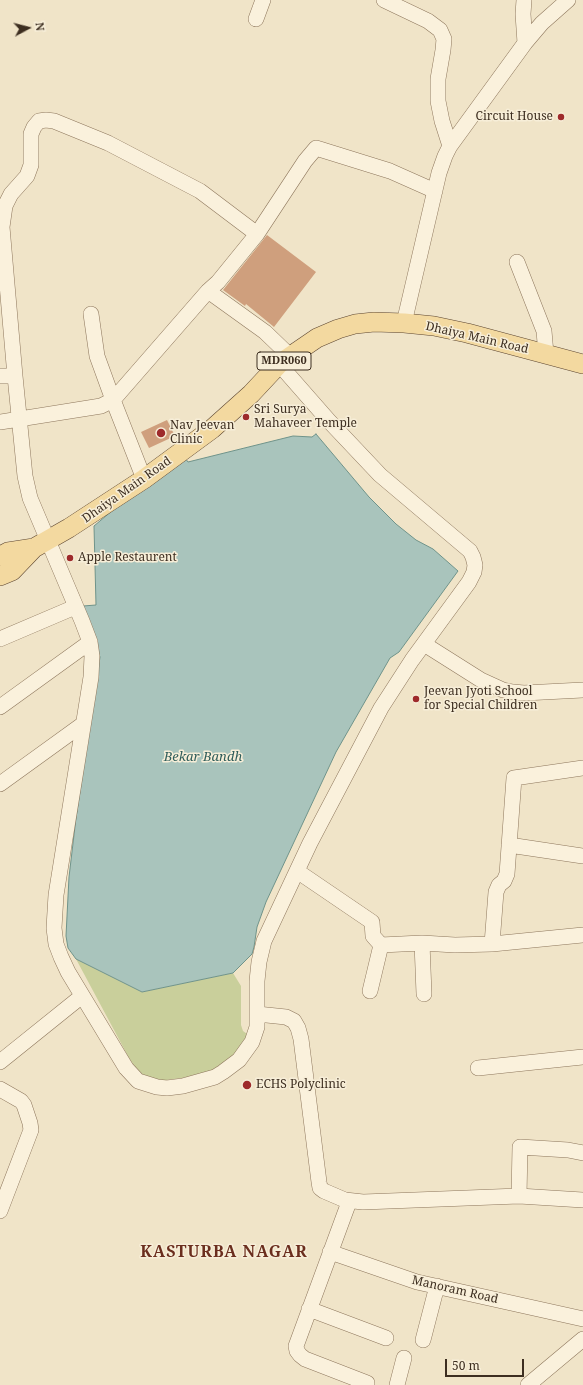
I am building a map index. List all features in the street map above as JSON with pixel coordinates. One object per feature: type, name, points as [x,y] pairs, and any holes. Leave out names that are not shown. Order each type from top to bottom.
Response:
[{"type":"main road","name":"Dhaiya Main Road","points":[[0,576],[12,571],[41,545],[144,480],[212,429],[251,394],[284,360],[317,338],[338,329],[356,324],[374,322],[404,322],[434,326],[467,333],[583,364]]},
{"type":"main road","name":"Dhaiya Main Road","points":[[0,556],[8,552],[41,545]]},
{"type":"street","points":[[256,19],[263,0]]},
{"type":"street","points":[[384,0],[428,21],[440,30],[444,39],[438,78],[438,101],[442,122],[450,146]]},
{"type":"street","points":[[524,0],[523,14],[525,44]]},
{"type":"street","points":[[404,322],[435,190],[443,162],[450,146],[525,44],[542,23],[568,0]]},
{"type":"street","points":[[208,291],[265,332],[329,421],[380,475],[470,551],[475,566],[469,582],[424,644],[381,708],[310,843],[264,941],[258,972],[257,1027],[252,1042],[239,1060],[215,1077],[203,1082],[172,1088],[157,1087],[138,1081],[132,1076],[82,996],[61,957],[56,944],[54,928],[56,895],[91,671],[92,656],[90,642],[82,621],[41,545],[25,476],[19,420],[7,376],[2,226],[5,206],[10,194],[28,176],[30,171],[31,134],[34,127],[39,121],[54,121],[108,143],[193,187],[257,234]]},
{"type":"street","points":[[0,422],[101,406],[112,400],[208,291],[218,282],[257,234],[305,161],[316,148],[390,171],[435,190]]},
{"type":"street","points":[[517,262],[544,331],[546,354]]},
{"type":"street","points":[[91,314],[97,356],[112,400],[144,480]]},
{"type":"street","points":[[0,639],[75,607]]},
{"type":"street","points":[[0,708],[90,642]]},
{"type":"street","points":[[424,644],[481,680],[503,690],[524,693],[583,690]]},
{"type":"street","points":[[0,784],[83,724]]},
{"type":"street","points":[[492,944],[496,892],[499,885],[506,878],[514,778],[583,768]]},
{"type":"street","points":[[509,845],[583,856]]},
{"type":"street","points":[[297,871],[372,922],[374,936],[381,945]]},
{"type":"street","points":[[381,945],[422,943],[455,945],[492,944],[583,935]]},
{"type":"street","points":[[422,943],[424,994]]},
{"type":"street","points":[[370,991],[381,945]]},
{"type":"street","points":[[0,1062],[82,996]]},
{"type":"street","points":[[258,1014],[286,1017],[294,1021],[298,1028],[301,1039],[319,1182],[320,1188],[324,1191],[349,1202],[519,1196],[583,1200]]},
{"type":"street","points":[[478,1068],[583,1057]]},
{"type":"street","points":[[0,1089],[21,1101],[24,1105],[31,1130],[0,1212]]},
{"type":"street","points":[[519,1196],[520,1147],[568,1150],[583,1153]]},
{"type":"street","points":[[349,1202],[309,1309],[296,1346],[296,1351],[312,1362],[367,1383],[367,1385]]},
{"type":"street","name":"Manoram Road","points":[[330,1252],[417,1282],[583,1319]]},
{"type":"street","points":[[423,1340],[437,1286]]},
{"type":"street","points":[[309,1309],[386,1338]]},
{"type":"street","points":[[528,1385],[583,1339]]},
{"type":"street","points":[[397,1385],[404,1358]]},
{"type":"green space","points":[[76,959],[142,992],[233,973],[241,986],[241,1025],[243,1031],[250,1036],[243,1047],[213,1074],[158,1081],[140,1074],[129,1058]]},
{"type":"water","name":"Bekar Bandh","points":[[316,434],[369,497],[396,524],[416,540],[433,549],[458,571],[399,652],[390,658],[336,752],[266,902],[257,927],[252,954],[233,973],[142,992],[76,959],[68,948],[66,936],[69,877],[76,818],[100,657],[83,606],[96,605],[94,526],[151,478],[185,458],[188,462],[293,436],[312,437]]},
{"type":"building","points":[[267,235],[316,272],[274,327],[246,304],[245,306],[223,290]]},
{"type":"building","points":[[167,420],[175,436],[149,448],[141,432]]},
{"type":"place","name":"Circuit House","points":[[561,117]]},
{"type":"place","name":"Sri Surya Mahaveer Temple","points":[[246,417]]},
{"type":"place","name":"Nav Jeevan Clinic","points":[[161,433]]},
{"type":"place","name":"Apple Restaurent","points":[[70,558]]},
{"type":"place","name":"Jeevan Jyoti School for Special Children","points":[[416,699]]},
{"type":"place","name":"ECHS Polyclinic","points":[[247,1085]]},
{"type":"district","name":"KASTURBA NAGAR","points":[[224,1252]]}]
